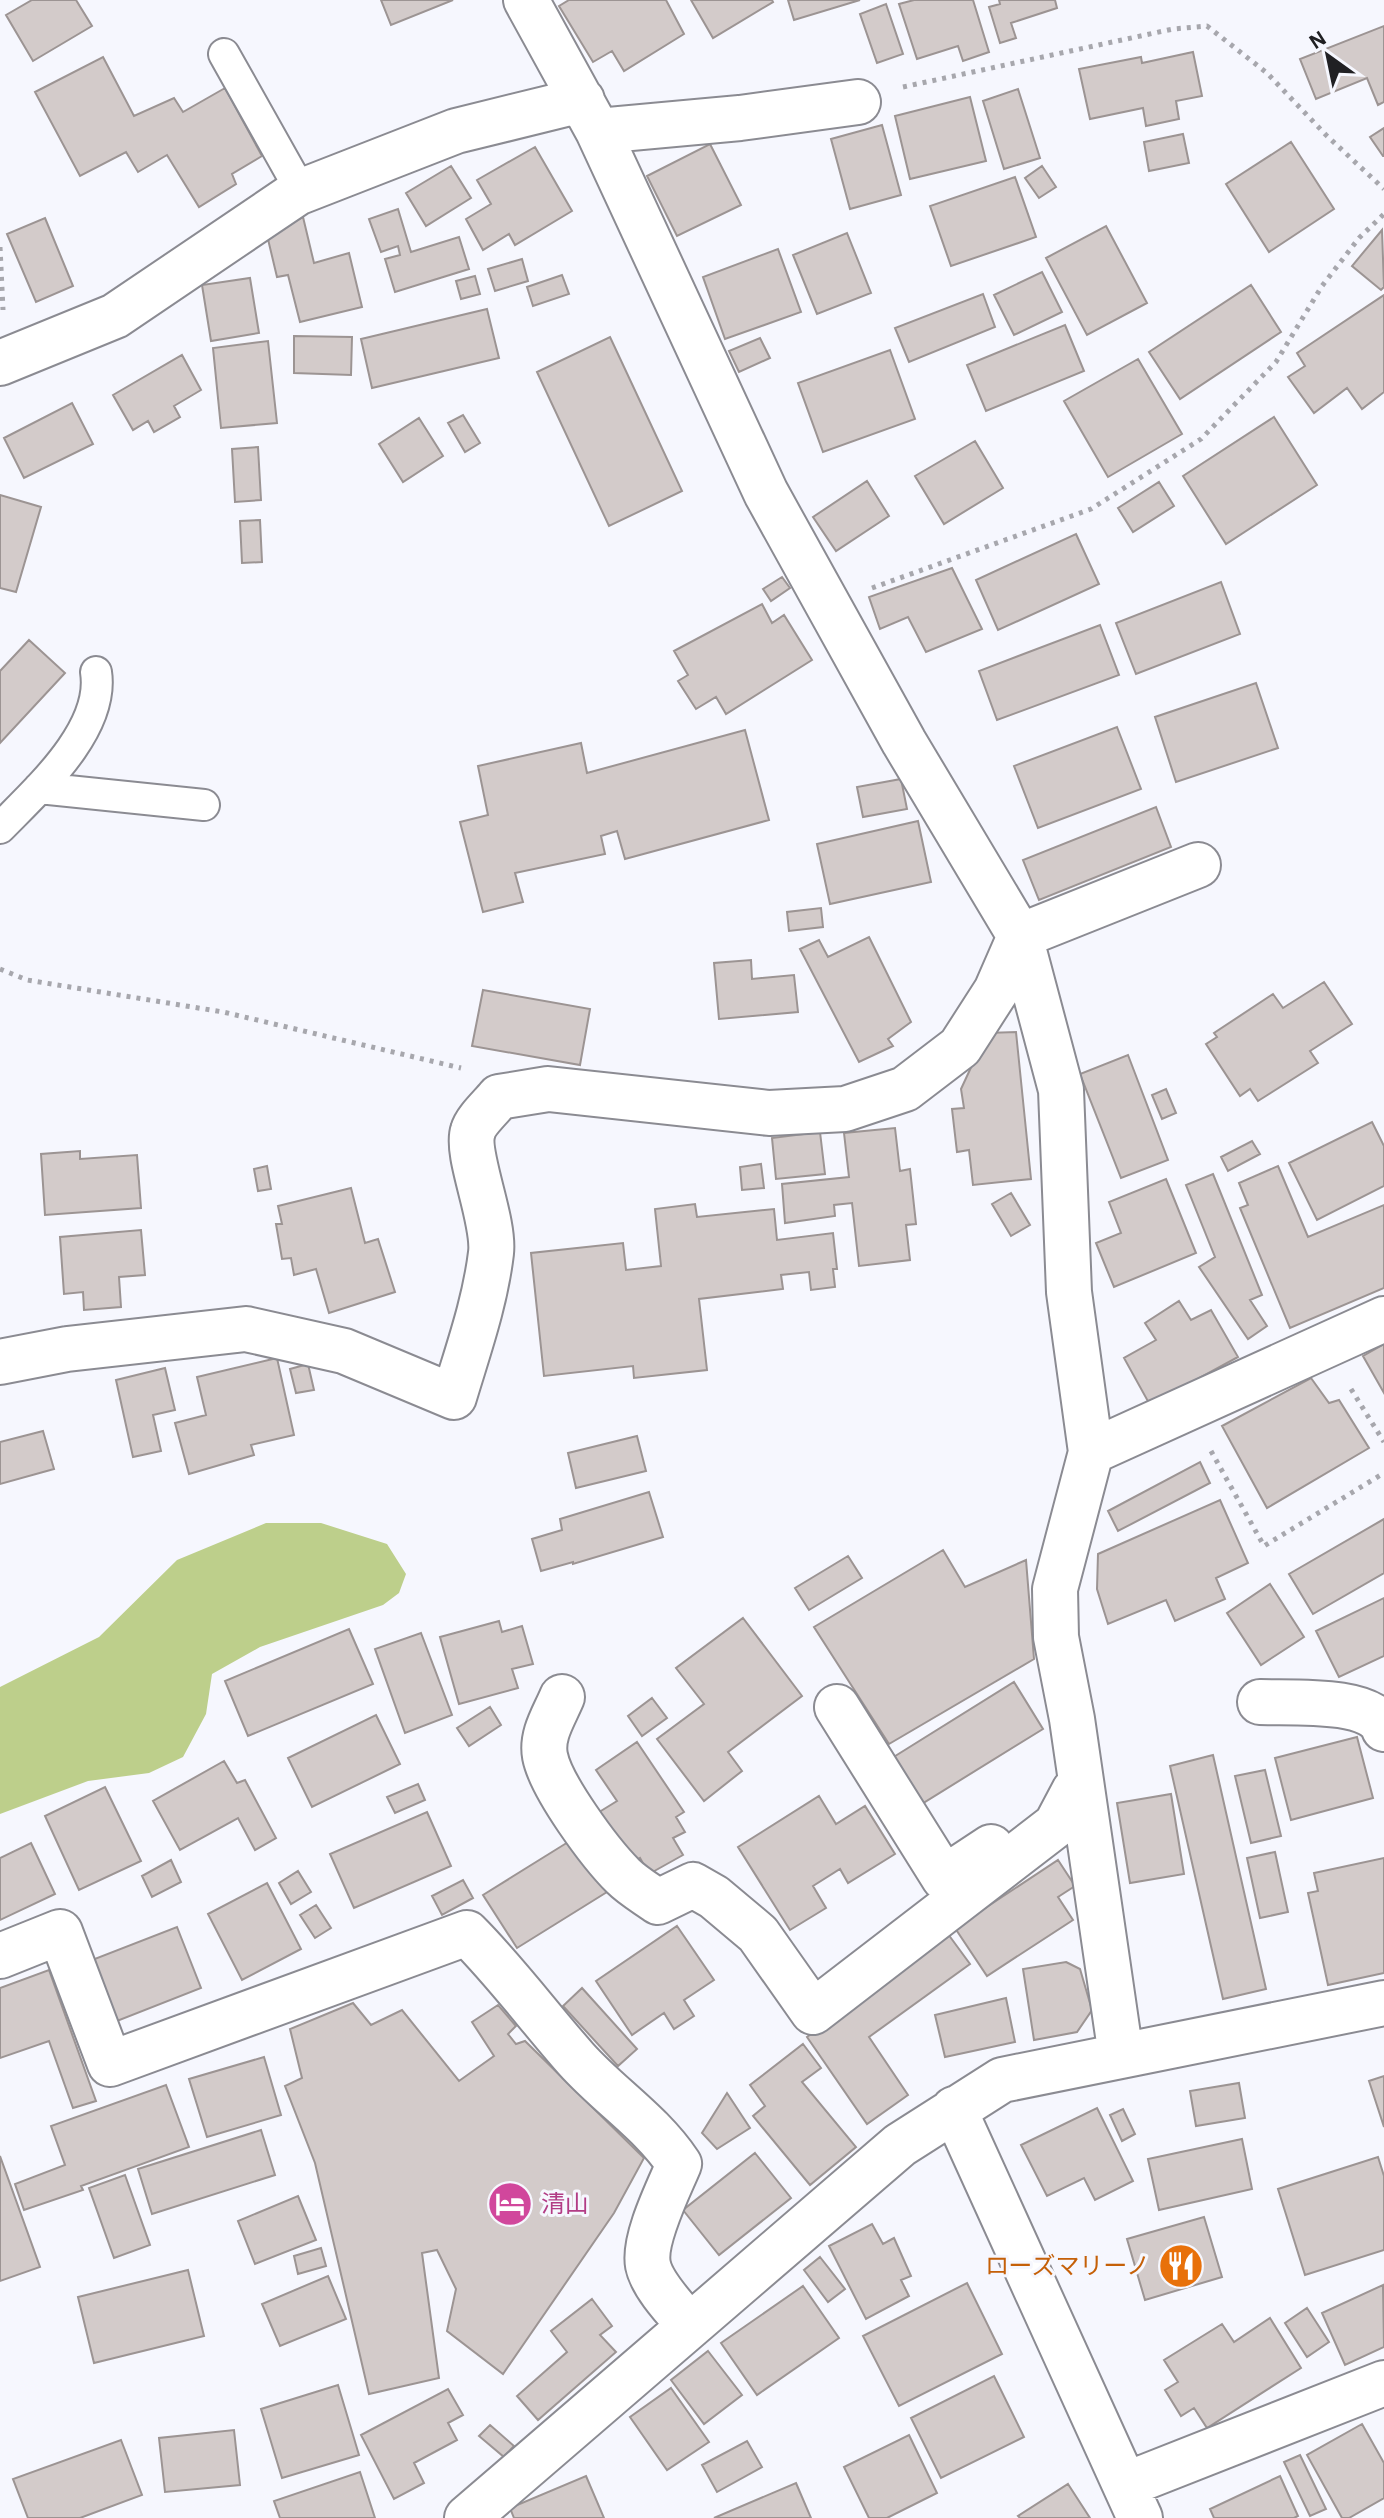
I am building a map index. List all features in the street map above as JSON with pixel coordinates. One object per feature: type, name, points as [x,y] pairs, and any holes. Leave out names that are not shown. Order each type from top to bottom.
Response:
[{"type":"street","points":[[526,0],[590,116],[766,493],[904,742],[1020,936],[1061,1090],[1069,1292],[1091,1452],[1055,1589],[1056,1637],[1121,2056]]},
{"type":"street","points":[[3,362],[115,316],[301,191],[456,131],[590,116],[740,118],[858,102]]},
{"type":"street","points":[[0,1362],[67,1349],[246,1329],[344,1351],[454,1397],[485,1296],[492,1249],[487,1206],[473,1156],[473,1131],[499,1097],[548,1089],[769,1113],[845,1109],[905,1089],[960,1047],[996,991],[1020,936],[1198,865]]},
{"type":"street","points":[[1091,1452],[1384,1319]]},
{"type":"street","points":[[562,1697],[545,1734],[545,1756],[555,1780],[585,1830],[624,1877],[658,1902],[693,1885],[714,1897],[758,1934],[813,2012],[1056,1825],[1078,1787]]},
{"type":"street","points":[[1260,1702],[1350,1706],[1369,1712],[1383,1723]]},
{"type":"street","points":[[837,1707],[944,1878],[1078,1787]]},
{"type":"street","points":[[0,1956],[60,1932],[110,2064],[467,1933],[578,2061],[663,2140],[679,2164],[652,2230],[648,2264],[664,2295],[690,2326]]},
{"type":"street","points":[[467,2518],[900,2145],[1002,2080],[1384,2003]]},
{"type":"street","points":[[954,2109],[1132,2502],[1384,2383]]},
{"type":"lane","points":[[224,54],[301,191]]},
{"type":"lane","points":[[0,828],[69,752],[90,717],[98,683],[96,672]]},
{"type":"lane","points":[[39,788],[204,805]]},
{"type":"path","points":[[858,102],[879,92],[1173,29],[1207,26],[1267,73],[1326,135],[1384,189]]},
{"type":"path","points":[[828,604],[1000,539],[1091,509],[1201,439],[1276,362],[1322,286],[1359,238],[1384,214]]},
{"type":"path","points":[[0,247],[3,362]]},
{"type":"path","points":[[0,969],[27,980],[223,1012],[471,1070]]},
{"type":"path","points":[[1325,1346],[1384,1442]]},
{"type":"path","points":[[1187,1408],[1264,1546],[1384,1473]]},
{"type":"green space","points":[[266,1523],[321,1523],[387,1544],[406,1574],[399,1593],[383,1605],[260,1647],[212,1674],[206,1714],[183,1757],[149,1773],[88,1781],[0,1814],[0,1687],[99,1637],[177,1560]]},
{"type":"building","points":[[32,0],[76,0],[92,26],[33,61],[6,15]]},
{"type":"building","points":[[381,0],[453,0],[391,25]]},
{"type":"building","points":[[569,0],[666,0],[684,34],[624,71],[612,51],[593,62],[559,6]]},
{"type":"building","points":[[691,0],[772,0],[773,2],[713,38]]},
{"type":"building","points":[[788,0],[860,0],[794,20]]},
{"type":"building","points":[[914,0],[973,0],[989,52],[963,61],[958,46],[917,59],[899,4]]},
{"type":"building","points":[[999,0],[1055,0],[1057,8],[1011,23],[1016,38],[1000,43],[989,7],[1000,4]]},
{"type":"building","points":[[886,4],[903,54],[877,63],[860,14]]},
{"type":"building","points":[[1384,26],[1384,102],[1378,105],[1367,78],[1316,99],[1300,59]]},
{"type":"building","points":[[1193,52],[1202,96],[1176,101],[1179,119],[1146,126],[1143,108],[1090,119],[1079,69],[1141,57],[1142,63]]},
{"type":"building","points":[[103,57],[134,116],[174,98],[183,112],[225,88],[262,156],[232,174],[236,184],[199,207],[167,155],[138,172],[126,152],[80,176],[35,92]]},
{"type":"building","points":[[1018,89],[1040,158],[1004,169],[983,101]]},
{"type":"building","points":[[970,97],[986,161],[910,179],[895,116]]},
{"type":"building","points":[[882,125],[901,195],[850,209],[831,139]]},
{"type":"building","points":[[1384,128],[1384,156],[1383,156],[1370,137]]},
{"type":"building","points":[[1183,134],[1189,163],[1149,171],[1144,142]]},
{"type":"building","points":[[1291,142],[1334,209],[1269,252],[1226,184]]},
{"type":"building","points":[[710,144],[741,205],[677,236],[647,176]]},
{"type":"building","points":[[535,147],[572,211],[515,245],[509,234],[483,250],[466,219],[491,204],[477,180]]},
{"type":"building","points":[[451,166],[471,198],[426,226],[406,193]]},
{"type":"building","points":[[1042,166],[1056,187],[1039,198],[1025,178]]},
{"type":"building","points":[[1015,177],[1036,237],[951,266],[930,206]]},
{"type":"building","points":[[398,209],[411,252],[459,237],[469,269],[395,292],[385,259],[400,255],[398,246],[381,252],[369,219]]},
{"type":"building","points":[[303,217],[314,263],[349,253],[362,307],[300,322],[288,275],[277,277],[267,235]]},
{"type":"building","points":[[45,218],[73,286],[36,302],[7,234]]},
{"type":"building","points":[[1106,226],[1147,303],[1087,335],[1046,258]]},
{"type":"building","points":[[1382,230],[1384,287],[1381,290],[1352,266]]},
{"type":"building","points":[[847,233],[871,293],[817,314],[793,255]]},
{"type":"building","points":[[778,249],[801,312],[725,339],[703,277]]},
{"type":"building","points":[[522,259],[528,281],[495,291],[488,269]]},
{"type":"building","points":[[1042,272],[1062,312],[1014,335],[994,295]]},
{"type":"building","points":[[562,275],[569,294],[533,306],[527,287]]},
{"type":"building","points":[[475,276],[480,294],[461,299],[456,281]]},
{"type":"building","points":[[250,278],[259,333],[211,341],[202,285]]},
{"type":"building","points":[[1251,285],[1281,332],[1180,399],[1149,352]]},
{"type":"building","points":[[983,294],[995,327],[909,362],[895,328]]},
{"type":"building","points":[[1384,295],[1384,392],[1362,409],[1347,388],[1314,413],[1288,377],[1305,366],[1297,353]]},
{"type":"building","points":[[487,309],[499,358],[372,388],[361,339]]},
{"type":"building","points":[[1065,325],[1084,371],[986,411],[967,365]]},
{"type":"building","points":[[294,336],[352,337],[351,375],[294,373]]},
{"type":"building","points":[[610,337],[682,491],[609,526],[537,372]]},
{"type":"building","points":[[760,338],[770,358],[739,372],[729,351]]},
{"type":"building","points":[[268,341],[277,423],[221,428],[213,348]]},
{"type":"building","points":[[890,350],[915,419],[823,452],[798,383]]},
{"type":"building","points":[[182,355],[201,390],[174,406],[180,417],[154,432],[148,421],[133,430],[113,395]]},
{"type":"building","points":[[1138,359],[1182,434],[1108,477],[1064,401]]},
{"type":"building","points":[[72,403],[93,444],[24,478],[4,438]]},
{"type":"building","points":[[463,415],[480,443],[465,452],[448,423]]},
{"type":"building","points":[[1274,417],[1317,485],[1226,544],[1183,476]]},
{"type":"building","points":[[419,418],[443,456],[403,482],[379,444]]},
{"type":"building","points":[[975,441],[1003,488],[944,524],[915,476]]},
{"type":"building","points":[[258,447],[261,500],[235,502],[232,449]]},
{"type":"building","points":[[867,481],[889,516],[836,551],[813,517]]},
{"type":"building","points":[[1159,482],[1174,506],[1133,532],[1118,508]]},
{"type":"building","points":[[0,495],[41,507],[16,592],[0,588]]},
{"type":"building","points":[[260,520],[262,562],[242,563],[240,521]]},
{"type":"building","points":[[1076,534],[1099,584],[998,630],[976,580]]},
{"type":"building","points":[[952,568],[982,629],[926,652],[908,617],[880,629],[869,597]]},
{"type":"building","points":[[782,577],[790,588],[771,601],[763,589]]},
{"type":"building","points":[[1221,582],[1240,634],[1136,674],[1116,623]]},
{"type":"building","points":[[762,604],[772,623],[784,615],[812,660],[726,714],[716,697],[696,709],[678,681],[688,675],[674,651]]},
{"type":"building","points":[[1100,625],[1119,675],[997,720],[979,671]]},
{"type":"building","points":[[29,640],[65,673],[0,743],[0,671]]},
{"type":"building","points":[[1256,683],[1278,748],[1176,782],[1155,717]]},
{"type":"building","points":[[1117,727],[1141,789],[1038,828],[1014,766]]},
{"type":"building","points":[[745,730],[769,820],[625,859],[617,831],[601,836],[605,854],[515,873],[523,902],[483,912],[460,822],[488,815],[478,766],[581,743],[587,773]]},
{"type":"building","points":[[901,779],[907,809],[863,817],[857,787]]},
{"type":"building","points":[[1156,807],[1171,847],[1039,900],[1023,860]]},
{"type":"building","points":[[918,821],[931,882],[830,904],[817,844]]},
{"type":"building","points":[[821,908],[823,927],[789,931],[787,912]]},
{"type":"building","points":[[869,937],[911,1022],[888,1039],[893,1046],[859,1062],[800,949],[819,940],[828,957]]},
{"type":"building","points":[[751,960],[752,979],[794,975],[798,1012],[719,1019],[714,963]]},
{"type":"building","points":[[1324,982],[1352,1024],[1310,1051],[1318,1063],[1258,1101],[1250,1089],[1240,1096],[1206,1044],[1217,1037],[1214,1033],[1273,994],[1283,1008]]},
{"type":"building","points":[[483,990],[590,1009],[580,1065],[472,1046]]},
{"type":"building","points":[[1016,1032],[1031,1179],[973,1185],[969,1150],[957,1152],[952,1109],[964,1108],[961,1089],[987,1033]]},
{"type":"building","points":[[1128,1055],[1168,1160],[1121,1178],[1080,1074]]},
{"type":"building","points":[[1166,1089],[1176,1113],[1162,1119],[1152,1095]]},
{"type":"building","points":[[1372,1122],[1384,1146],[1384,1186],[1317,1220],[1289,1163]]},
{"type":"building","points":[[895,1128],[900,1171],[910,1169],[916,1224],[906,1225],[910,1260],[859,1266],[852,1203],[834,1205],[835,1216],[785,1223],[782,1184],[849,1177],[844,1133]]},
{"type":"building","points":[[820,1132],[825,1174],[776,1179],[772,1138]]},
{"type":"building","points":[[1252,1141],[1260,1154],[1228,1171],[1221,1157]]},
{"type":"building","points":[[80,1151],[80,1159],[137,1155],[141,1208],[45,1215],[41,1154]]},
{"type":"building","points":[[761,1164],[764,1188],[742,1190],[740,1167]]},
{"type":"building","points":[[267,1166],[271,1189],[258,1191],[254,1169]]},
{"type":"building","points":[[1278,1166],[1308,1237],[1384,1205],[1384,1288],[1290,1328],[1240,1208],[1248,1205],[1239,1183]]},
{"type":"building","points":[[1213,1174],[1262,1295],[1250,1300],[1267,1326],[1248,1339],[1199,1267],[1215,1257],[1186,1185]]},
{"type":"building","points":[[1166,1179],[1196,1253],[1114,1287],[1096,1243],[1121,1233],[1109,1202]]},
{"type":"building","points":[[351,1188],[365,1243],[378,1239],[395,1292],[329,1313],[316,1269],[294,1275],[291,1258],[282,1259],[276,1224],[282,1224],[278,1206]]},
{"type":"building","points":[[1011,1193],[1030,1225],[1011,1236],[992,1204]]},
{"type":"building","points":[[695,1204],[697,1217],[774,1209],[777,1240],[833,1233],[837,1269],[833,1269],[835,1287],[811,1290],[809,1272],[781,1275],[783,1289],[699,1299],[707,1370],[634,1378],[633,1366],[544,1376],[531,1253],[623,1243],[626,1270],[661,1266],[655,1209]]},
{"type":"building","points":[[141,1230],[145,1275],[119,1277],[121,1307],[84,1310],[83,1292],[64,1294],[60,1237]]},
{"type":"building","points":[[1179,1301],[1191,1320],[1211,1310],[1238,1357],[1150,1405],[1124,1358],[1156,1340],[1145,1323]]},
{"type":"building","points":[[1384,1344],[1384,1393],[1363,1356]]},
{"type":"building","points":[[277,1358],[294,1435],[251,1445],[254,1455],[189,1474],[175,1423],[206,1415],[197,1377]]},
{"type":"building","points":[[308,1364],[314,1390],[296,1393],[290,1369]]},
{"type":"building","points":[[165,1368],[175,1410],[153,1415],[161,1451],[133,1457],[116,1380]]},
{"type":"building","points":[[1311,1378],[1329,1403],[1339,1400],[1369,1448],[1267,1508],[1222,1426]]},
{"type":"building","points":[[43,1431],[54,1469],[0,1484],[0,1442]]},
{"type":"building","points":[[637,1436],[646,1471],[576,1488],[568,1453]]},
{"type":"building","points":[[1200,1462],[1210,1483],[1118,1531],[1108,1511]]},
{"type":"building","points":[[649,1492],[663,1537],[541,1571],[532,1539],[562,1530],[560,1519]]},
{"type":"building","points":[[1220,1500],[1248,1563],[1216,1578],[1225,1599],[1175,1621],[1166,1600],[1108,1624],[1097,1589],[1098,1554]]},
{"type":"building","points":[[1384,1519],[1384,1573],[1313,1614],[1289,1574]]},
{"type":"building","points":[[943,1550],[965,1587],[1026,1560],[1034,1659],[889,1744],[814,1627]]},
{"type":"building","points":[[848,1556],[862,1578],[809,1610],[795,1588]]},
{"type":"building","points":[[1270,1584],[1304,1637],[1261,1665],[1227,1613]]},
{"type":"building","points":[[1384,1598],[1384,1656],[1339,1677],[1316,1631]]},
{"type":"building","points":[[743,1618],[802,1696],[728,1752],[742,1771],[704,1801],[657,1739],[704,1704],[676,1668]]},
{"type":"building","points":[[499,1621],[502,1632],[522,1626],[533,1664],[512,1669],[518,1688],[459,1704],[440,1637]]},
{"type":"building","points":[[349,1629],[373,1684],[248,1736],[225,1681]]},
{"type":"building","points":[[421,1633],[452,1715],[405,1733],[375,1649]]},
{"type":"building","points":[[1014,1682],[1043,1729],[920,1805],[892,1758]]},
{"type":"building","points":[[652,1698],[667,1718],[642,1736],[628,1716]]},
{"type":"building","points":[[490,1707],[501,1725],[469,1746],[457,1728]]},
{"type":"building","points":[[376,1715],[400,1764],[312,1807],[288,1758]]},
{"type":"building","points":[[1357,1737],[1373,1798],[1291,1820],[1275,1758]]},
{"type":"building","points":[[637,1742],[684,1812],[676,1817],[685,1832],[673,1838],[683,1855],[649,1874],[640,1858],[627,1866],[596,1814],[617,1801],[596,1770]]},
{"type":"building","points":[[1213,1755],[1266,1989],[1223,1999],[1170,1766]]},
{"type":"building","points":[[224,1761],[237,1783],[245,1780],[276,1838],[255,1850],[238,1818],[180,1850],[153,1801]]},
{"type":"building","points":[[1265,1770],[1281,1836],[1251,1843],[1235,1776]]},
{"type":"building","points":[[418,1784],[425,1800],[395,1813],[387,1797]]},
{"type":"building","points":[[105,1787],[141,1861],[79,1890],[45,1816]]},
{"type":"building","points":[[1171,1794],[1184,1874],[1130,1883],[1117,1803]]},
{"type":"building","points":[[819,1796],[836,1824],[865,1806],[895,1854],[848,1883],[840,1869],[813,1886],[826,1908],[790,1930],[738,1847]]},
{"type":"building","points":[[427,1812],[451,1866],[354,1908],[330,1854]]},
{"type":"building","points":[[573,1839],[607,1892],[517,1948],[483,1895]]},
{"type":"building","points":[[31,1843],[55,1894],[0,1920],[0,1858]]},
{"type":"building","points":[[1275,1852],[1288,1912],[1260,1918],[1247,1858]]},
{"type":"building","points":[[1384,1858],[1384,1973],[1328,1985],[1308,1893],[1318,1891],[1314,1873]]},
{"type":"building","points":[[171,1860],[181,1882],[152,1897],[142,1876]]},
{"type":"building","points":[[1058,1860],[1075,1886],[1058,1897],[1073,1920],[987,1976],[955,1928]]},
{"type":"building","points":[[298,1871],[311,1892],[291,1904],[279,1883]]},
{"type":"building","points":[[463,1880],[473,1898],[442,1915],[432,1896]]},
{"type":"building","points":[[267,1883],[301,1949],[242,1980],[208,1914]]},
{"type":"building","points":[[316,1905],[331,1928],[315,1938],[300,1915]]},
{"type":"building","points":[[677,1926],[714,1980],[684,2000],[694,2016],[674,2029],[664,2013],[632,2035],[596,1981]]},
{"type":"building","points":[[177,1927],[201,1988],[117,2021],[92,1960]]},
{"type":"building","points":[[948,1934],[970,1964],[869,2037],[908,2095],[867,2124],[807,2037]]},
{"type":"building","points":[[1066,1962],[1080,1969],[1092,2010],[1077,2032],[1034,2040],[1023,1969]]},
{"type":"building","points":[[49,1970],[96,2101],[73,2108],[49,2041],[0,2058],[0,1988]]},
{"type":"building","points":[[582,1988],[637,2049],[618,2066],[563,2006]]},
{"type":"building","points":[[1006,1998],[1015,2042],[945,2057],[935,2015]]},
{"type":"building","points":[[353,2003],[371,2025],[402,2010],[459,2081],[494,2056],[472,2022],[498,2005],[516,2026],[508,2034],[516,2044],[525,2041],[644,2158],[614,2213],[503,2374],[447,2331],[456,2289],[437,2250],[422,2253],[439,2378],[369,2394],[315,2163],[285,2086],[302,2078],[290,2029]]},
{"type":"building","points":[[803,2044],[821,2068],[802,2082],[856,2147],[810,2185],[753,2116],[765,2106],[750,2085]]},
{"type":"building","points":[[264,2057],[281,2115],[207,2137],[189,2079]]},
{"type":"building","points":[[1384,2076],[1384,2127],[1369,2081]]},
{"type":"building","points":[[1239,2083],[1245,2118],[1196,2126],[1190,2091]]},
{"type":"building","points":[[166,2085],[189,2147],[24,2210],[15,2184],[65,2165],[51,2126]]},
{"type":"building","points":[[727,2093],[750,2128],[717,2149],[702,2133]]},
{"type":"building","points":[[1097,2108],[1133,2181],[1095,2200],[1084,2178],[1047,2196],[1021,2145]]},
{"type":"building","points":[[1123,2109],[1135,2134],[1122,2141],[1110,2115]]},
{"type":"building","points":[[261,2130],[275,2175],[152,2214],[138,2169]]},
{"type":"building","points":[[1242,2139],[1252,2189],[1159,2210],[1148,2159]]},
{"type":"building","points":[[755,2153],[791,2198],[719,2255],[683,2210]]},
{"type":"building","points":[[0,2156],[40,2267],[0,2281]]},
{"type":"building","points":[[1378,2157],[1384,2176],[1384,2250],[1305,2275],[1278,2189]]},
{"type":"building","points":[[125,2175],[150,2245],[114,2258],[89,2188]]},
{"type":"building","points":[[298,2196],[316,2240],[255,2264],[238,2221]]},
{"type":"building","points":[[1204,2217],[1222,2277],[1145,2300],[1127,2239]]},
{"type":"building","points":[[872,2224],[883,2244],[894,2238],[911,2276],[901,2280],[909,2296],[866,2319],[829,2246]]},
{"type":"building","points":[[321,2248],[326,2266],[298,2274],[294,2256]]},
{"type":"building","points":[[820,2257],[845,2289],[828,2302],[804,2270]]},
{"type":"building","points":[[188,2270],[204,2336],[94,2363],[78,2297]]},
{"type":"building","points":[[328,2276],[346,2319],[280,2346],[262,2304]]},
{"type":"building","points":[[967,2283],[1002,2354],[899,2406],[863,2336]]},
{"type":"building","points":[[1383,2285],[1384,2347],[1345,2365],[1322,2313]]},
{"type":"building","points":[[803,2286],[839,2338],[757,2395],[721,2343]]},
{"type":"building","points":[[592,2299],[612,2326],[600,2335],[616,2352],[538,2420],[517,2396],[567,2352],[551,2331]]},
{"type":"building","points":[[1307,2308],[1329,2342],[1307,2357],[1285,2323]]},
{"type":"building","points":[[1270,2318],[1301,2368],[1207,2428],[1194,2408],[1181,2416],[1165,2390],[1178,2382],[1164,2360],[1222,2324],[1234,2342]]},
{"type":"building","points":[[708,2351],[742,2395],[704,2424],[671,2380]]},
{"type":"building","points":[[994,2376],[1024,2437],[941,2478],[911,2418]]},
{"type":"building","points":[[338,2385],[359,2455],[282,2478],[261,2409]]},
{"type":"building","points":[[671,2388],[709,2442],[667,2470],[630,2417]]},
{"type":"building","points":[[448,2389],[463,2415],[448,2423],[457,2440],[414,2463],[424,2483],[394,2499],[361,2435]]},
{"type":"building","points":[[1362,2424],[1384,2463],[1384,2498],[1349,2518],[1342,2518],[1307,2455]]},
{"type":"building","points":[[490,2425],[514,2446],[504,2457],[479,2436]]},
{"type":"building","points":[[234,2430],[240,2485],[165,2492],[159,2438]]},
{"type":"building","points":[[909,2435],[937,2493],[887,2518],[869,2518],[844,2467]]},
{"type":"building","points":[[121,2440],[142,2495],[80,2518],[28,2518],[13,2479]]},
{"type":"building","points":[[747,2441],[762,2467],[717,2492],[702,2465]]},
{"type":"building","points":[[1300,2455],[1326,2509],[1310,2516],[1284,2462]]},
{"type":"building","points":[[360,2472],[375,2518],[280,2518],[274,2501]]},
{"type":"building","points":[[586,2476],[604,2518],[514,2518],[510,2508]]},
{"type":"building","points":[[1280,2476],[1298,2516],[1214,2518],[1210,2509]]},
{"type":"building","points":[[796,2483],[811,2518],[714,2518]]},
{"type":"building","points":[[1068,2484],[1090,2518],[1018,2516]]},
{"type":"place","name":"清山","points":[[510,2204]]},
{"type":"place","name":"ローズマリーノ","points":[[1181,2266]]}]
